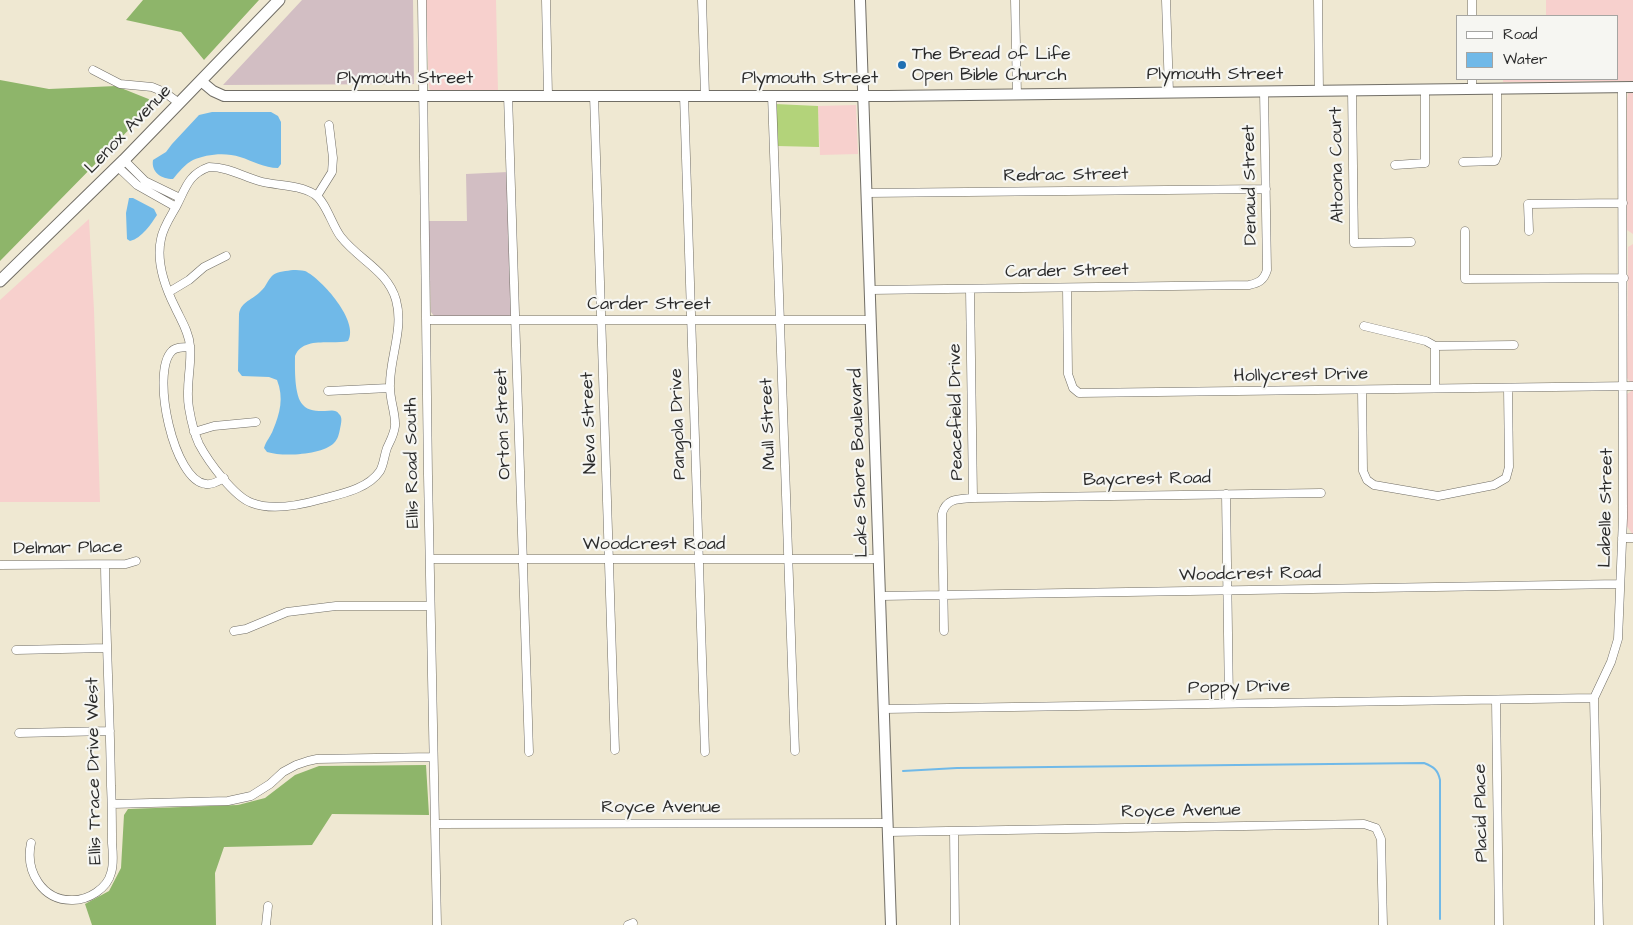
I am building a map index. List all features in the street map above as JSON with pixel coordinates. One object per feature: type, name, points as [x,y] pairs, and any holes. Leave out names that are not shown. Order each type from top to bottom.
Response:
[{"type":"main road","name":"Lenox Avenue","points":[[0,281],[121,163],[279,0]]},
{"type":"street","name":"Ellis Road South","points":[[422,0],[430,606],[437,925]]},
{"type":"street","points":[[546,0],[548,95]]},
{"type":"street","points":[[702,0],[705,95]]},
{"type":"street","name":"Lake Shore Boulevard","points":[[860,0],[891,925]]},
{"type":"street","points":[[1015,0],[1017,94]]},
{"type":"street","points":[[1166,0],[1169,92]]},
{"type":"street","points":[[1318,0],[1319,91]]},
{"type":"street","points":[[1472,0],[1472,15]]},
{"type":"street","points":[[93,70],[120,84],[152,87],[164,92],[179,103]]},
{"type":"street","name":"Plymouth Street","points":[[201,80],[213,91],[224,96],[864,96],[1424,89],[1472,84],[1497,88],[1628,87]]},
{"type":"street","name":"Labelle Street","points":[[1599,925],[1594,698],[1612,662],[1618,639],[1622,538],[1623,203],[1628,87]]},
{"type":"street","points":[[1462,162],[1495,161],[1497,156],[1497,88]]},
{"type":"street","points":[[1394,165],[1425,163],[1424,89]]},
{"type":"street","name":"Altoona Court","points":[[1352,90],[1354,242],[1411,242]]},
{"type":"street","name":"Denaud Street","points":[[1263,278],[1267,270],[1264,91]]},
{"type":"street","name":"Orton Street","points":[[508,95],[529,752]]},
{"type":"street","name":"Neva Street","points":[[594,95],[615,750]]},
{"type":"street","name":"Pangola Drive","points":[[684,95],[705,752]]},
{"type":"street","name":"Mull Street","points":[[772,96],[795,751]]},
{"type":"street","points":[[317,196],[332,172],[333,158],[329,125]]},
{"type":"street","points":[[121,163],[145,181],[180,198]]},
{"type":"street","points":[[121,163],[137,185],[176,207]]},
{"type":"street","points":[[215,167],[230,170],[257,181],[298,188],[313,193],[317,196],[342,238],[382,274],[396,300],[398,314],[398,328],[390,388],[395,423],[394,434],[375,478],[365,484],[317,501],[272,506],[249,502],[240,496],[224,478],[200,446],[194,432],[189,407],[187,389],[190,347],[187,332],[168,292],[162,272],[160,240],[180,198],[193,176],[200,171],[215,167]]},
{"type":"street","name":"Redrac Street","points":[[867,193],[1266,188]]},
{"type":"street","points":[[1529,231],[1528,204],[1623,203]]},
{"type":"street","points":[[1465,231],[1465,279],[1624,278]]},
{"type":"street","points":[[1624,237],[1633,237]]},
{"type":"street","points":[[168,292],[189,280],[204,267],[226,256]]},
{"type":"street","name":"Carder Street","points":[[870,290],[1249,285],[1256,284],[1263,278]]},
{"type":"street","name":"Peacefield Drive","points":[[944,630],[943,508],[952,500],[973,498],[970,288]]},
{"type":"street","name":"Hollycrest Drive","points":[[1067,288],[1068,374],[1073,388],[1079,392],[1633,386]]},
{"type":"street","name":"Carder Street","points":[[426,320],[871,320]]},
{"type":"street","points":[[1364,326],[1426,340],[1435,346],[1514,345]]},
{"type":"street","points":[[1435,346],[1435,388]]},
{"type":"street","points":[[190,347],[176,348],[166,361],[164,400],[170,432],[175,448],[183,463],[196,479],[206,484],[212,484],[224,478]]},
{"type":"street","points":[[328,391],[390,388]]},
{"type":"street","points":[[1362,390],[1363,472],[1367,480],[1374,485],[1438,496],[1494,485],[1506,478],[1509,466],[1508,388]]},
{"type":"street","points":[[194,432],[214,426],[256,422]]},
{"type":"street","name":"Baycrest Road","points":[[973,498],[1321,493]]},
{"type":"street","points":[[1226,494],[1229,704]]},
{"type":"street","points":[[1622,538],[1633,538]]},
{"type":"street","name":"Woodcrest Road","points":[[430,559],[879,559]]},
{"type":"street","name":"Delmar Place","points":[[0,565],[105,565],[126,564],[136,561]]},
{"type":"street","name":"Ellis Trace Drive West","points":[[31,843],[30,863],[32,873],[41,888],[56,898],[76,900],[87,898],[101,889],[111,874],[113,860],[112,804],[105,565]]},
{"type":"street","name":"Woodcrest Road","points":[[881,596],[1620,584]]},
{"type":"street","points":[[234,631],[246,630],[288,612],[326,607],[430,606]]},
{"type":"street","points":[[16,650],[107,648]]},
{"type":"street","name":"Poppy Drive","points":[[884,709],[1594,698]]},
{"type":"street","name":"Placid Place","points":[[1496,700],[1499,925]]},
{"type":"street","points":[[19,733],[110,731]]},
{"type":"street","points":[[112,804],[241,799],[260,791],[283,772],[296,765],[317,759],[433,757]]},
{"type":"street","name":"Royce Avenue","points":[[435,824],[888,828],[954,831],[1370,825],[1379,832],[1381,839],[1384,925]]},
{"type":"street","points":[[954,831],[955,925]]},
{"type":"street","points":[[266,925],[268,906]]},
{"type":"shaded area","points":[[302,0],[413,0],[414,84],[223,85]]},
{"type":"shaded area","points":[[426,0],[496,0],[498,92],[432,92],[429,88]]},
{"type":"shaded area","points":[[1546,0],[1633,0],[1633,81],[1503,82],[1503,80],[1618,80],[1618,15],[1546,15]]},
{"type":"shaded area","points":[[1633,91],[1633,234],[1627,230],[1627,100],[1628,93]]},
{"type":"shaded area","points":[[856,105],[858,154],[820,155],[818,106]]},
{"type":"shaded area","points":[[508,172],[513,311],[511,315],[507,317],[439,318],[434,316],[431,312],[428,221],[467,221],[466,174]]},
{"type":"shaded area","points":[[89,219],[100,502],[0,502],[0,300]]},
{"type":"shaded area","points":[[1633,244],[1633,382],[1630,382],[1627,378],[1628,247]]},
{"type":"shaded area","points":[[1633,390],[1633,535],[1626,525],[1627,394]]},
{"type":"green space","points":[[143,0],[259,0],[204,60],[181,32],[126,20]]},
{"type":"green space","points":[[0,80],[49,89],[116,86],[156,102],[0,261]]},
{"type":"green space","points":[[775,104],[818,106],[819,147],[777,146]]},
{"type":"green space","points":[[426,765],[429,815],[332,814],[312,845],[224,847],[215,873],[216,925],[92,925],[85,904],[109,891],[121,868],[124,815],[128,809],[238,805],[265,798],[295,775],[319,766]]},
{"type":"water","points":[[212,112],[271,112],[278,116],[281,122],[281,164],[278,168],[263,166],[234,155],[216,154],[193,160],[184,166],[173,179],[165,178],[158,174],[155,171],[153,160],[166,152],[199,115]]},
{"type":"water","points":[[129,198],[133,198],[154,209],[157,215],[142,234],[130,241],[127,239],[126,213]]},
{"type":"water","points":[[293,270],[305,271],[321,283],[344,313],[349,323],[350,333],[348,341],[318,342],[304,346],[295,356],[296,382],[300,401],[310,410],[336,411],[341,417],[341,421],[339,433],[334,443],[321,450],[292,455],[274,454],[267,452],[264,448],[279,411],[281,399],[277,380],[269,377],[242,376],[238,371],[239,314],[242,306],[263,289],[273,275]]},
{"type":"waterway","points":[[903,771],[957,768],[1424,763],[1435,769],[1440,780],[1440,919]]},
{"type":"place","name":"The Bread of Life Open Bible Church","points":[[902,65]]}]
